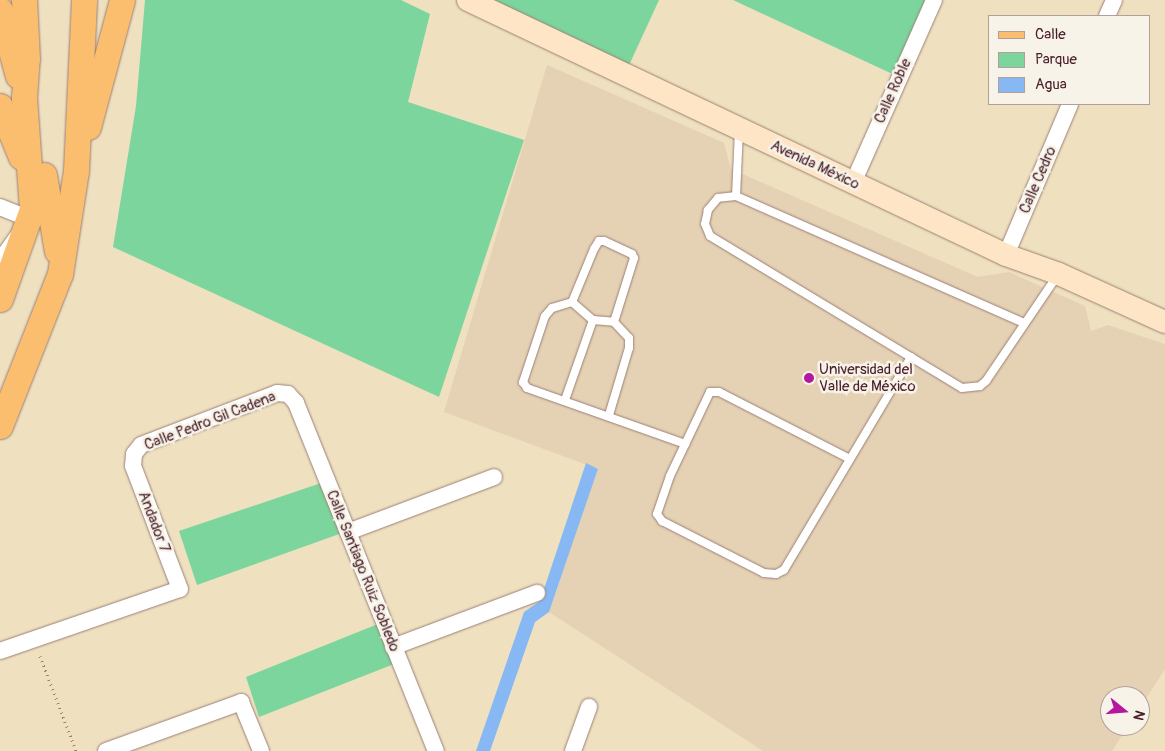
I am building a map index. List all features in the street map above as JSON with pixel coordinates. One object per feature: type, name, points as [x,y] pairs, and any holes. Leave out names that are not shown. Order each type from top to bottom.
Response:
[{"type":"main road","points":[[0,426],[60,274],[76,170],[84,0]]},
{"type":"main road","points":[[76,170],[122,0]]},
{"type":"main road","name":"Avenida México","points":[[477,2],[1006,255],[1059,274],[1164,320]]},
{"type":"main road","points":[[10,13],[28,59],[24,98],[32,184],[37,212],[60,274]]},
{"type":"main road","points":[[0,300],[37,212],[24,98]]},
{"type":"main road","points":[[0,106],[32,184]]},
{"type":"street","name":"Calle Roble","points":[[853,183],[934,0]]},
{"type":"street","points":[[1107,15],[1114,0]]},
{"type":"street","name":"Calle Cedro","points":[[1006,255],[1070,105]]},
{"type":"street","points":[[0,207],[37,212],[0,261]]},
{"type":"street","name":"Calle Pedro Gil Cadena","points":[[134,454],[141,445],[277,393],[288,394]]},
{"type":"street","name":"Calle Santiago Ruiz Sobledo","points":[[288,394],[296,403],[436,751]]},
{"type":"street","name":"Andador 7","points":[[34,639],[180,589],[134,466],[134,454]]},
{"type":"street","points":[[348,532],[494,477]]},
{"type":"street","points":[[393,646],[537,593]]},
{"type":"street","points":[[0,651],[34,639]]},
{"type":"street","points":[[106,751],[241,702],[260,751]]},
{"type":"street","points":[[573,751],[589,706]]},
{"type":"lane","points":[[736,196],[740,129]]},
{"type":"lane","points":[[1024,323],[736,196],[718,198],[708,210],[705,224],[710,236],[962,388],[980,386],[1059,274]]},
{"type":"lane","points":[[614,322],[633,263],[632,254],[599,241],[572,302],[552,308],[545,316],[523,382],[527,388],[609,415],[685,444]]},
{"type":"lane","points":[[572,302],[593,320],[614,322],[629,338],[629,348],[609,415]]},
{"type":"lane","points":[[565,400],[593,320]]},
{"type":"lane","points":[[850,459],[719,392],[710,392],[685,444],[657,514],[662,521],[764,573],[776,574],[784,570],[911,357]]},
{"type":"path","points":[[34,639],[76,751]]},
{"type":"shaded area","name":"Universidad del Valle de México","points":[[547,65],[724,143],[731,169],[978,277],[1009,272],[1085,306],[1091,331],[1108,325],[1165,344],[1165,669],[1150,692],[1150,686],[1100,686],[1100,736],[1122,736],[1112,751],[763,751],[549,612],[598,469],[444,412]]},
{"type":"green space","points":[[145,0],[401,0],[430,14],[408,102],[524,140],[439,397],[113,247],[136,106]]},
{"type":"green space","points":[[491,0],[659,0],[625,74]]},
{"type":"green space","points":[[733,0],[934,0],[899,77]]},
{"type":"green space","points":[[327,481],[342,533],[197,585],[179,531]]},
{"type":"green space","points":[[378,624],[394,664],[259,717],[246,677]]},
{"type":"water","points":[[586,463],[598,469],[549,612],[535,622],[490,751],[476,751],[524,612],[540,601]]},
{"type":"place","name":"Universidad del Valle de México","points":[[809,378]]}]
